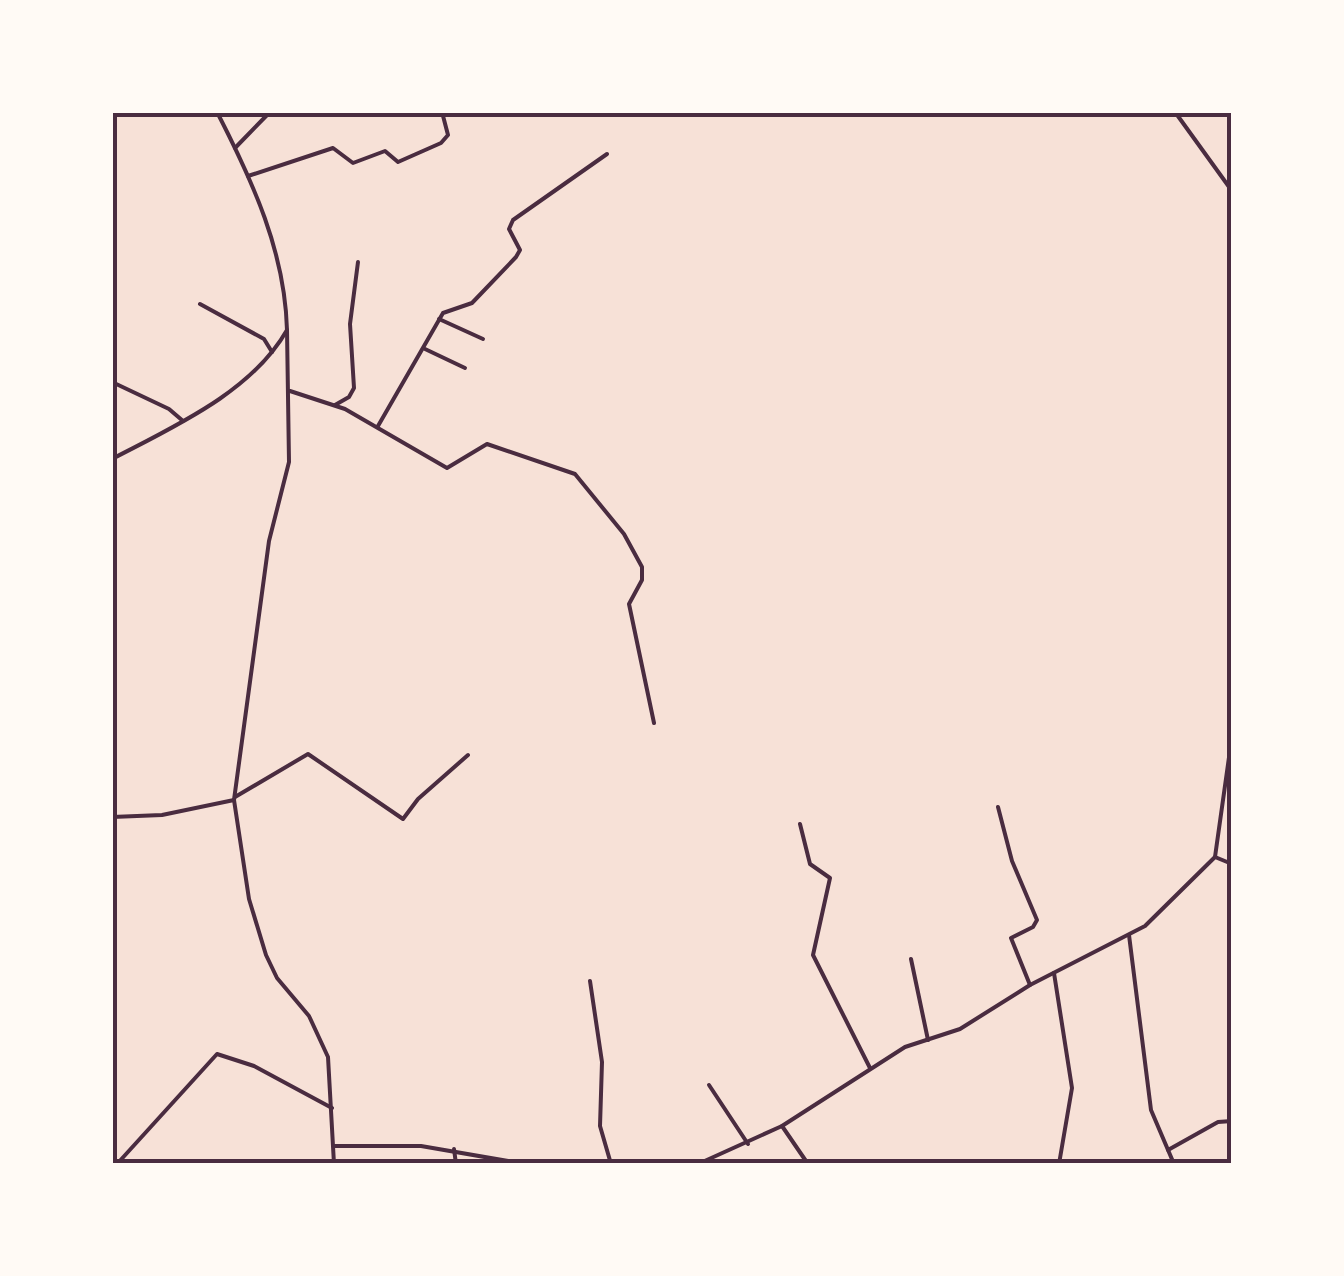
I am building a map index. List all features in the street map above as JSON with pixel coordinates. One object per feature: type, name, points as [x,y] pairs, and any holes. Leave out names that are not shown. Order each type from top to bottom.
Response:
[{"type":"street","points":[[217,112],[248,176],[284,279],[290,390],[289,462],[269,542],[235,798],[256,925],[277,978],[309,1016],[328,1057],[334,1164]]},
{"type":"street","points":[[235,148],[270,112]]},
{"type":"street","points":[[248,176],[333,148],[353,163],[385,151],[398,162],[442,144],[448,135],[442,112]]},
{"type":"street","points":[[1176,112],[1232,191]]},
{"type":"street","points":[[378,426],[426,348],[439,319],[446,312],[472,303],[516,257],[520,250],[509,228],[516,217],[607,154]]},
{"type":"street","points":[[334,405],[350,397],[354,388],[350,324],[358,262]]},
{"type":"street","points":[[200,304],[264,339],[272,352]]},
{"type":"street","points":[[439,319],[483,339]]},
{"type":"street","points":[[112,459],[226,393],[272,352],[287,330]]},
{"type":"street","points":[[426,348],[465,368]]},
{"type":"street","points":[[112,382],[169,409],[182,421]]},
{"type":"street","points":[[290,390],[378,426],[448,468],[488,444],[564,469],[582,481],[642,566],[643,576],[629,604],[654,724]]},
{"type":"street","points":[[698,1164],[782,1126],[906,1047],[960,1029],[1030,985],[1129,934],[1171,903],[1216,857],[1232,736]]},
{"type":"street","points":[[112,817],[162,815],[235,798],[308,754],[403,818],[418,799],[468,754]]},
{"type":"street","points":[[998,806],[1012,860],[1037,920],[1033,928],[1011,938],[1030,985]]},
{"type":"street","points":[[800,824],[810,864],[830,878],[813,956],[870,1068]]},
{"type":"street","points":[[1216,857],[1232,864]]},
{"type":"street","points":[[1129,934],[1138,1016],[1147,1047],[1152,1110],[1174,1164]]},
{"type":"street","points":[[911,959],[928,1040]]},
{"type":"street","points":[[1054,973],[1072,1088],[1060,1164]]},
{"type":"street","points":[[590,981],[602,1062],[600,1126],[611,1164]]},
{"type":"street","points":[[117,1164],[217,1054],[254,1066],[332,1108]]},
{"type":"street","points":[[709,1085],[748,1144]]},
{"type":"street","points":[[1168,1150],[1218,1122],[1232,1121]]},
{"type":"street","points":[[782,1126],[795,1139],[808,1164]]},
{"type":"street","points":[[334,1146],[374,1144],[454,1150],[525,1164]]},
{"type":"street","points":[[454,1150],[456,1164]]}]
